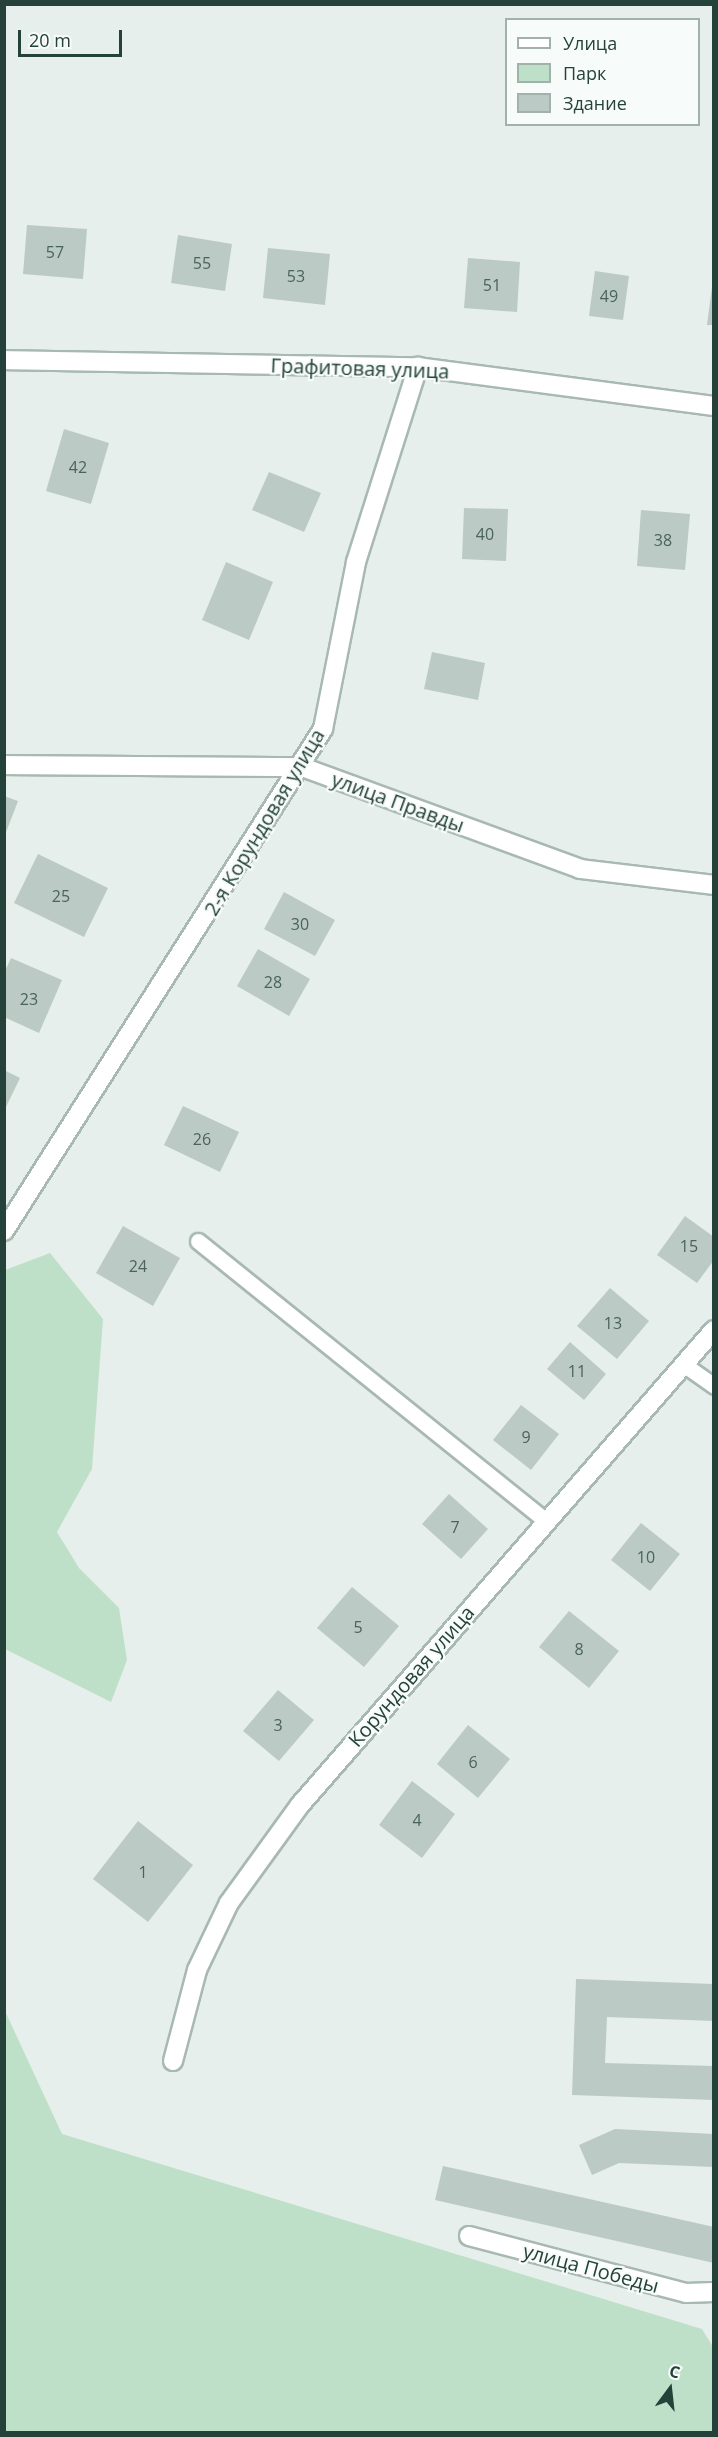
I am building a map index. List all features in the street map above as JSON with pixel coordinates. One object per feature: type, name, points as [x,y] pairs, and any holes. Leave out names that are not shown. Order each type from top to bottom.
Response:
[{"type":"street","name":"Графитовая улица","points":[[4,360],[418,367],[714,406]]},
{"type":"street","name":"2-я Корундовая улица","points":[[4,1231],[302,766],[323,729],[356,562],[418,367]]},
{"type":"street","name":"улица Правды","points":[[4,765],[302,766],[580,869],[714,885]]},
{"type":"street","name":"Корундовая улица","points":[[173,2061],[197,1970],[229,1903],[300,1805],[545,1520],[714,1330]]},
{"type":"street","name":"улица Победы","points":[[470,2236],[686,2293],[714,2292]]},
{"type":"lane","points":[[198,1241],[545,1520]]},
{"type":"lane","points":[[684,1364],[714,1386]]},
{"type":"green space","points":[[50,1253],[103,1319],[92,1469],[57,1532],[79,1568],[119,1608],[127,1660],[111,1702],[5,1649],[5,1270]]},
{"type":"green space","points":[[5,2011],[62,2134],[702,2329],[713,2347],[713,2432],[5,2432]]},
{"type":"building","points":[[27,225],[87,229],[83,279],[23,274]]},
{"type":"building","points":[[178,235],[232,244],[225,291],[171,283]]},
{"type":"building","points":[[268,248],[330,254],[325,305],[263,298]]},
{"type":"building","points":[[468,258],[520,262],[517,312],[464,308]]},
{"type":"building","points":[[595,271],[629,276],[623,320],[589,316]]},
{"type":"building","points":[[714,272],[714,325],[707,325]]},
{"type":"building","points":[[64,429],[109,443],[91,504],[46,491]]},
{"type":"building","points":[[269,472],[321,493],[304,532],[252,510]]},
{"type":"building","points":[[464,508],[508,509],[506,561],[462,559]]},
{"type":"building","points":[[641,510],[690,514],[685,570],[637,566]]},
{"type":"building","points":[[226,562],[273,582],[249,640],[202,620]]},
{"type":"building","points":[[432,652],[485,663],[478,700],[424,689]]},
{"type":"building","points":[[4,796],[18,801],[5,835],[4,835]]},
{"type":"building","points":[[38,854],[108,888],[84,937],[14,903]]},
{"type":"building","points":[[284,892],[335,920],[315,956],[264,929]]},
{"type":"building","points":[[258,949],[310,979],[289,1016],[237,986]]},
{"type":"building","points":[[11,958],[62,980],[39,1033],[4,1017],[4,973]]},
{"type":"building","points":[[4,1070],[20,1078],[4,1111]]},
{"type":"building","points":[[183,1106],[239,1132],[220,1172],[164,1145]]},
{"type":"building","points":[[685,1216],[714,1237],[714,1260],[697,1283],[657,1255]]},
{"type":"building","points":[[123,1226],[180,1258],[153,1306],[96,1273]]},
{"type":"building","points":[[610,1288],[649,1321],[617,1359],[577,1326]]},
{"type":"building","points":[[570,1342],[606,1374],[584,1400],[547,1369]]},
{"type":"building","points":[[521,1405],[559,1434],[531,1470],[493,1440]]},
{"type":"building","points":[[449,1494],[488,1529],[461,1559],[422,1524]]},
{"type":"building","points":[[641,1523],[680,1554],[650,1591],[611,1560]]},
{"type":"building","points":[[352,1587],[399,1626],[364,1667],[317,1628]]},
{"type":"building","points":[[569,1611],[619,1651],[589,1688],[539,1647]]},
{"type":"building","points":[[278,1690],[314,1720],[279,1761],[243,1731]]},
{"type":"building","points":[[468,1725],[510,1759],[478,1798],[437,1764]]},
{"type":"building","points":[[412,1781],[455,1814],[422,1858],[379,1825]]},
{"type":"building","points":[[138,1821],[193,1865],[148,1922],[93,1879]]},
{"type":"building","points":[[576,1979],[714,1984],[714,2021],[607,2017],[605,2063],[714,2066],[714,2100],[572,2095]]},
{"type":"building","points":[[615,2129],[714,2134],[714,2167],[619,2163],[592,2175],[579,2145]]},
{"type":"building","points":[[443,2166],[714,2227],[714,2263],[435,2200]]}]
